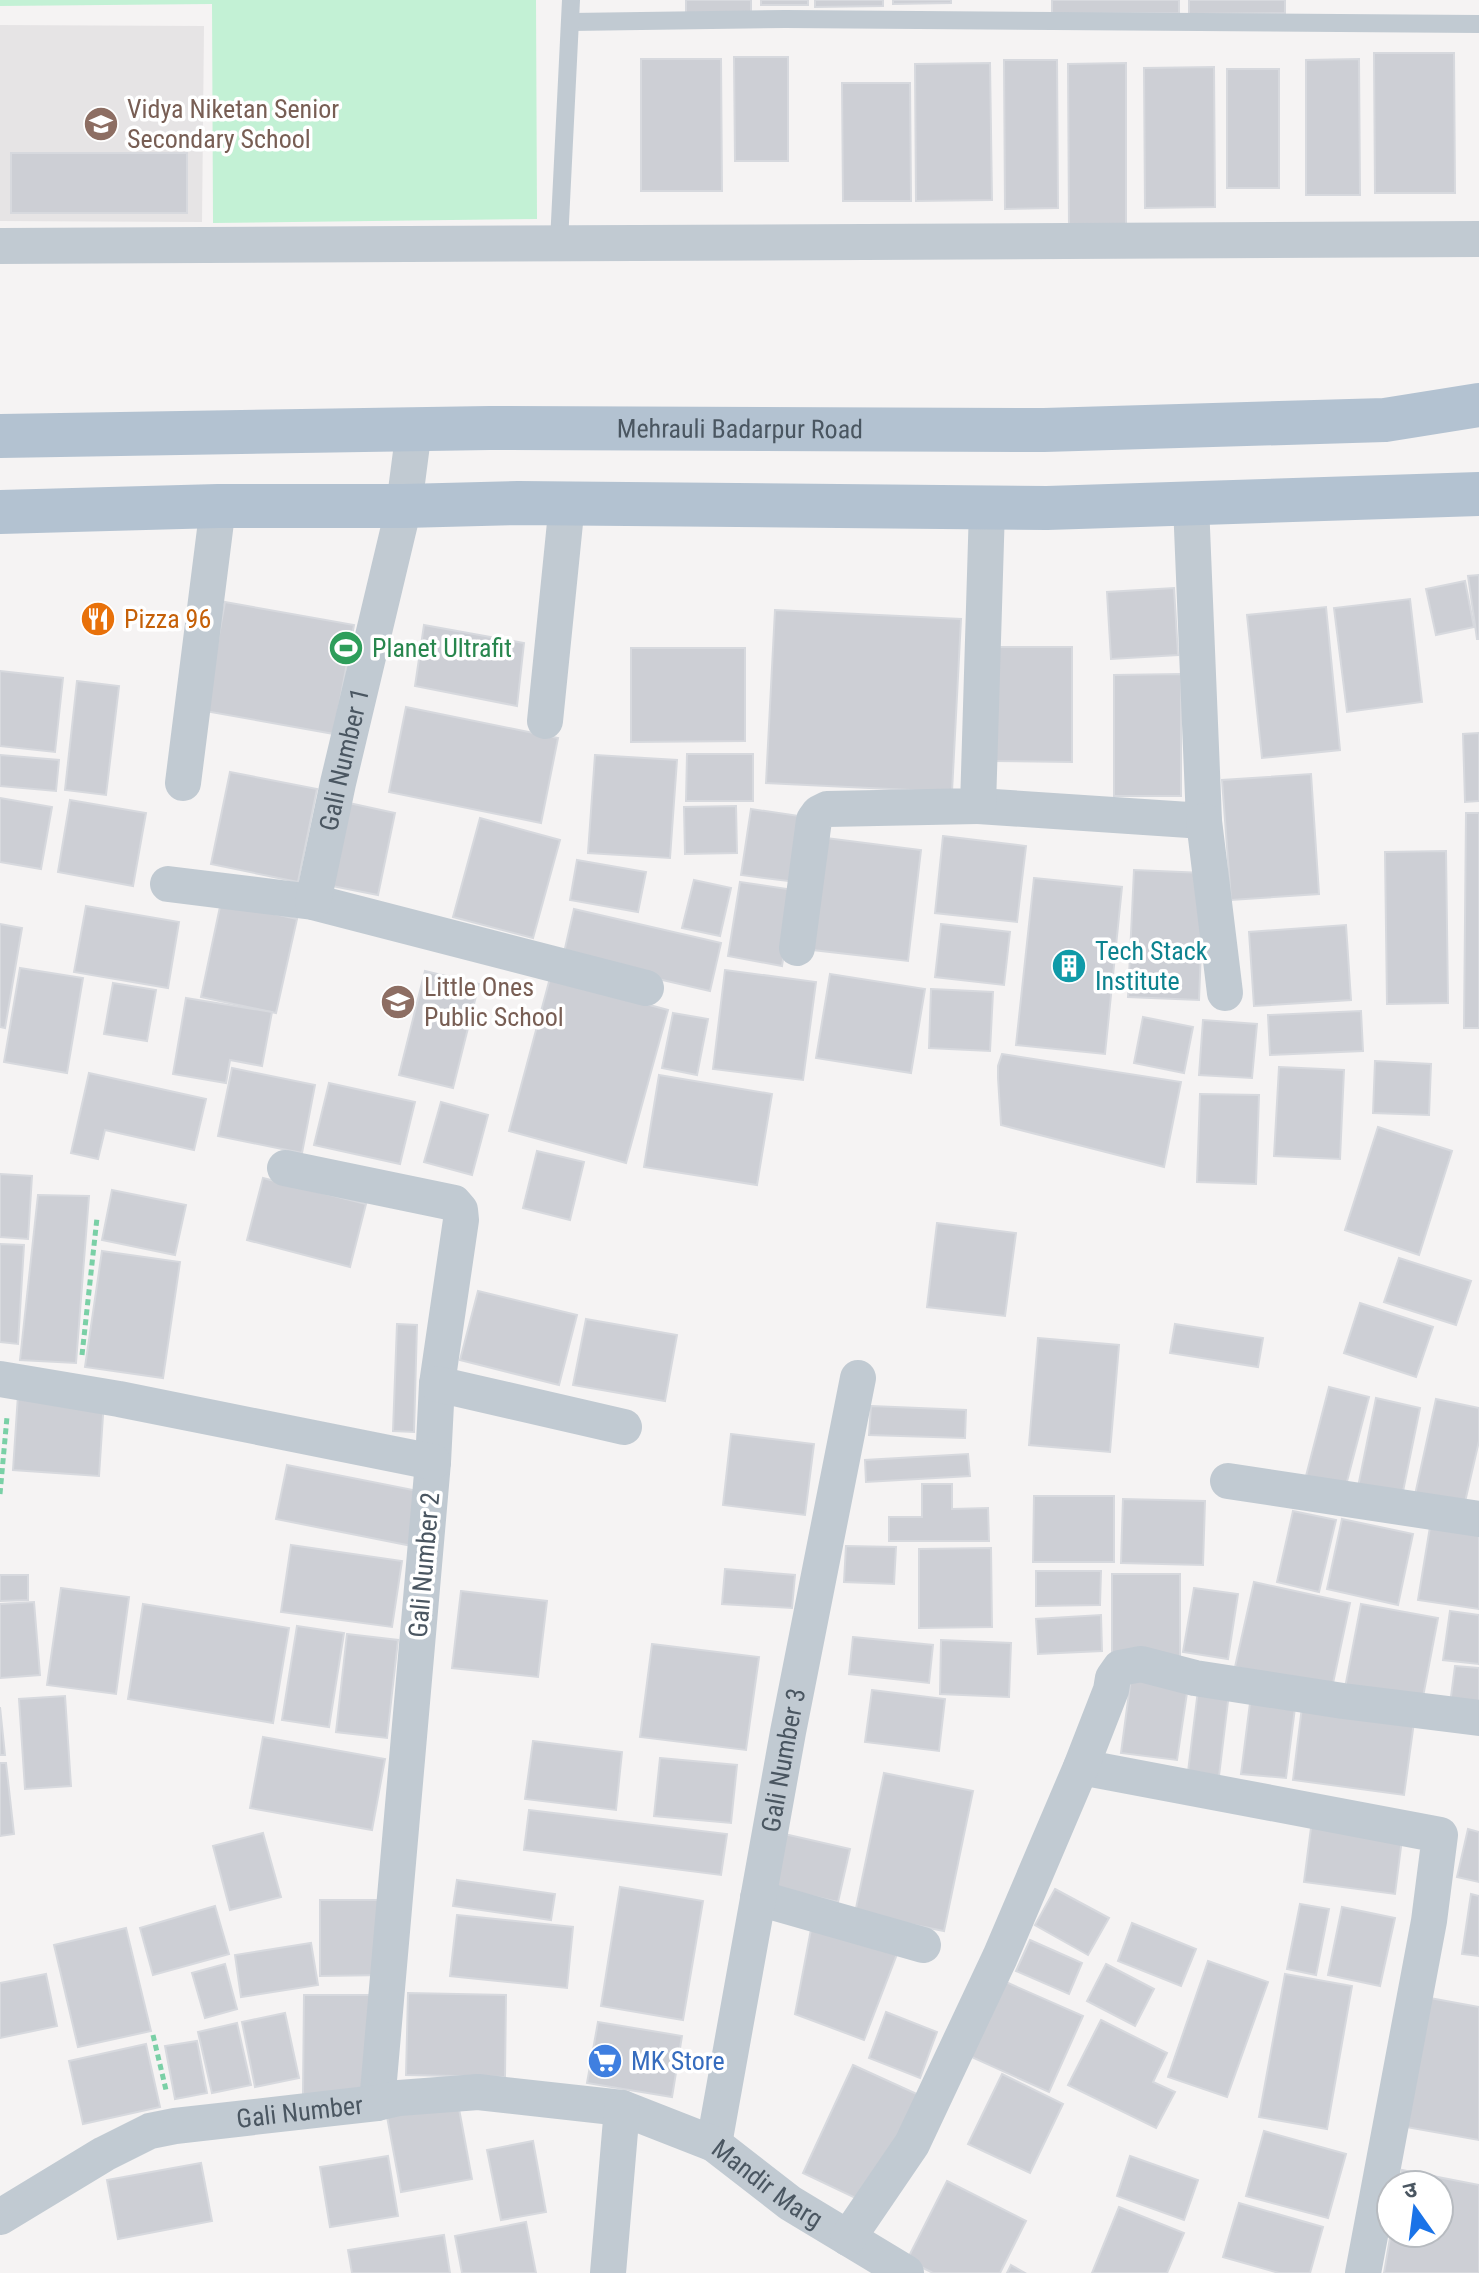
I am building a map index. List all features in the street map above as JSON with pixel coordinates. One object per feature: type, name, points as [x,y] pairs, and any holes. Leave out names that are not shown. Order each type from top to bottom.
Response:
[{"type":"main road","name":"Mehrauli Badarpur Road","points":[[0,436],[414,429],[1044,430],[1385,420],[1479,405]]},
{"type":"main road","points":[[0,512],[218,506],[567,503],[987,508],[1479,494]]},
{"type":"street","points":[[0,246],[1479,239]]},
{"type":"street","name":"Gali Number 1","points":[[313,902],[404,506],[414,429]]},
{"type":"street","points":[[545,721],[567,503]]},
{"type":"street","points":[[1191,504],[1204,821],[1225,993]]},
{"type":"street","points":[[183,783],[218,506]]},
{"type":"street","points":[[978,806],[987,508]]},
{"type":"street","points":[[797,948],[814,820],[827,809],[978,806],[1204,821]]},
{"type":"street","points":[[168,884],[313,902],[646,988]]},
{"type":"street","name":"Gali Number 2","points":[[285,1168],[454,1203],[460,1210],[461,1220],[437,1384],[433,1462],[377,2103]]},
{"type":"street","name":"Gali Number 3","points":[[714,2144],[788,1732],[858,1378]]},
{"type":"street","points":[[5,1380],[433,1462]]},
{"type":"street","points":[[437,1384],[624,1427]]},
{"type":"street","points":[[1228,1481],[1479,1519]]},
{"type":"street","points":[[848,2238],[912,2144],[1000,1957],[1081,1767],[1113,1678],[1120,1668],[1141,1664],[1195,1678],[1479,1718]]},
{"type":"street","points":[[1081,1767],[1440,1835],[1429,1921],[1363,2273]]},
{"type":"street","points":[[758,1898],[923,1945]]},
{"type":"street","name":"Gali Number","points":[[0,2217],[104,2154],[150,2131],[175,2126],[399,2098],[478,2092],[622,2108]]},
{"type":"street","points":[[608,2273],[622,2108]]},
{"type":"street","name":"Mandir Marg","points":[[622,2108],[714,2144],[790,2203],[906,2273]]},
{"type":"lane","points":[[559,242],[571,0]]},
{"type":"lane","points":[[571,22],[785,19],[1479,24]]},
{"type":"path","points":[[78,1392],[97,1218]]},
{"type":"path","points":[[0,1494],[5,1380]]},
{"type":"path","points":[[153,2035],[175,2126]]},
{"type":"shaded area","name":"Vidya Niketan Senior Secondary School","points":[[0,25],[204,26],[202,222],[0,221]]},
{"type":"green space","points":[[0,0],[536,0],[537,219],[213,223],[212,4],[0,6]]},
{"type":"building","points":[[686,0],[751,0],[751,12],[686,13]]},
{"type":"building","points":[[761,0],[808,0],[808,5],[761,5]]},
{"type":"building","points":[[815,0],[883,0],[883,6],[815,7]]},
{"type":"building","points":[[893,0],[951,0],[951,3],[893,4]]},
{"type":"building","points":[[1052,0],[1179,0],[1179,13],[1052,14]]},
{"type":"building","points":[[1189,0],[1285,0],[1285,13],[1189,14]]},
{"type":"building","points":[[1374,53],[1454,53],[1455,193],[1375,193]]},
{"type":"building","points":[[734,57],[788,57],[788,161],[735,161]]},
{"type":"building","points":[[641,59],[721,59],[722,191],[641,191]]},
{"type":"building","points":[[1359,59],[1360,195],[1306,195],[1306,60]]},
{"type":"building","points":[[1004,60],[1057,60],[1058,208],[1005,209]]},
{"type":"building","points":[[990,63],[992,200],[916,201],[915,64]]},
{"type":"building","points":[[1126,63],[1126,226],[1069,226],[1068,64]]},
{"type":"building","points":[[1214,67],[1215,207],[1145,208],[1144,68]]},
{"type":"building","points":[[1227,69],[1279,69],[1279,188],[1227,188]]},
{"type":"building","points":[[842,83],[910,83],[911,201],[843,201]]},
{"type":"building","points":[[11,153],[187,153],[187,213],[11,213]]},
{"type":"building","points":[[1479,575],[1479,639],[1477,639],[1468,576]]},
{"type":"building","points":[[1465,581],[1474,627],[1436,635],[1426,589]]},
{"type":"building","points":[[1174,588],[1178,655],[1111,659],[1107,592]]},
{"type":"building","points":[[1410,599],[1422,702],[1347,712],[1334,608]]},
{"type":"building","points":[[225,602],[354,625],[334,734],[205,711]]},
{"type":"building","points":[[1326,607],[1340,750],[1262,758],[1247,615]]},
{"type":"building","points":[[775,610],[961,619],[952,792],[766,783]]},
{"type":"building","points":[[424,625],[524,643],[517,706],[415,686]]},
{"type":"building","points":[[992,647],[1072,647],[1072,762],[992,761]]},
{"type":"building","points":[[631,648],[745,648],[745,741],[631,742]]},
{"type":"building","points":[[0,671],[63,678],[55,752],[0,746]]},
{"type":"building","points":[[1181,674],[1181,796],[1114,796],[1114,675]]},
{"type":"building","points":[[77,681],[119,686],[106,795],[65,790]]},
{"type":"building","points":[[406,707],[558,738],[541,823],[389,792]]},
{"type":"building","points":[[1479,733],[1479,801],[1465,802],[1463,734]]},
{"type":"building","points":[[687,754],[753,754],[753,801],[686,801]]},
{"type":"building","points":[[0,755],[59,760],[56,791],[0,786]]},
{"type":"building","points":[[595,755],[677,760],[670,858],[588,853]]},
{"type":"building","points":[[230,772],[317,789],[298,882],[211,864]]},
{"type":"building","points":[[1311,774],[1319,894],[1231,900],[1222,780]]},
{"type":"building","points":[[0,798],[52,807],[41,869],[0,862]]},
{"type":"building","points":[[70,800],[146,813],[133,886],[58,872]]},
{"type":"building","points":[[349,803],[395,813],[378,895],[332,886]]},
{"type":"building","points":[[736,806],[737,853],[685,854],[684,807]]},
{"type":"building","points":[[751,809],[806,817],[796,882],[741,875]]},
{"type":"building","points":[[1466,813],[1479,813],[1479,1028],[1464,1028]]},
{"type":"building","points":[[480,818],[560,840],[533,938],[453,917]]},
{"type":"building","points":[[943,836],[1026,846],[1017,922],[935,913]]},
{"type":"building","points":[[826,838],[921,850],[908,961],[813,950]]},
{"type":"building","points":[[1446,851],[1448,1003],[1387,1004],[1385,852]]},
{"type":"building","points":[[577,860],[646,872],[638,912],[570,900]]},
{"type":"building","points":[[1134,870],[1204,873],[1199,1000],[1128,997]]},
{"type":"building","name":"Tech Stack Institute","points":[[1034,878],[1122,887],[1105,1054],[1016,1045]]},
{"type":"building","points":[[694,880],[731,888],[720,936],[682,928]]},
{"type":"building","points":[[740,882],[794,890],[782,966],[728,956]]},
{"type":"building","points":[[221,902],[297,919],[276,1013],[201,997]]},
{"type":"building","points":[[86,906],[179,922],[168,988],[74,972]]},
{"type":"building","points":[[574,909],[721,943],[710,991],[563,957]]},
{"type":"building","points":[[0,924],[22,928],[5,1028],[0,1027]]},
{"type":"building","points":[[941,924],[1010,932],[1004,985],[935,977]]},
{"type":"building","points":[[1346,925],[1351,1000],[1254,1006],[1249,932]]},
{"type":"building","points":[[20,968],[83,978],[67,1073],[4,1062]]},
{"type":"building","points":[[725,970],[816,982],[803,1080],[713,1069]]},
{"type":"building","points":[[425,971],[479,984],[453,1088],[399,1075]]},
{"type":"building","points":[[830,974],[925,989],[911,1073],[816,1058]]},
{"type":"building","points":[[550,978],[668,1010],[626,1163],[509,1131]]},
{"type":"building","points":[[113,983],[156,990],[147,1041],[104,1034]]},
{"type":"building","points":[[931,989],[993,992],[990,1051],[929,1048]]},
{"type":"building","points":[[186,998],[272,1012],[262,1066],[230,1060],[226,1083],[173,1074]]},
{"type":"building","points":[[1361,1011],[1363,1051],[1270,1055],[1268,1015]]},
{"type":"building","points":[[673,1013],[708,1019],[697,1075],[662,1068]]},
{"type":"building","points":[[1143,1017],[1193,1027],[1184,1073],[1134,1063]]},
{"type":"building","points":[[1203,1020],[1257,1024],[1252,1078],[1199,1075]]},
{"type":"building","points":[[1002,1054],[1181,1082],[1164,1167],[1001,1125],[998,1066]]},
{"type":"building","points":[[1375,1061],[1431,1064],[1429,1115],[1373,1113]]},
{"type":"building","points":[[1279,1067],[1344,1070],[1340,1159],[1274,1156]]},
{"type":"building","points":[[232,1068],[315,1085],[302,1153],[218,1136]]},
{"type":"building","points":[[89,1073],[206,1099],[194,1150],[105,1130],[98,1159],[71,1153]]},
{"type":"building","points":[[659,1075],[772,1094],[757,1185],[644,1167]]},
{"type":"building","points":[[329,1083],[415,1102],[400,1164],[314,1145]]},
{"type":"building","points":[[1200,1094],[1259,1095],[1256,1184],[1197,1182]]},
{"type":"building","points":[[441,1102],[488,1115],[472,1175],[424,1162]]},
{"type":"building","points":[[1378,1127],[1452,1151],[1419,1255],[1345,1230]]},
{"type":"building","points":[[537,1151],[584,1162],[570,1220],[523,1208]]},
{"type":"building","points":[[0,1174],[32,1176],[28,1239],[0,1237]]},
{"type":"building","points":[[263,1178],[366,1204],[350,1267],[247,1240]]},
{"type":"building","points":[[112,1190],[186,1205],[175,1255],[102,1240]]},
{"type":"building","points":[[38,1195],[89,1196],[76,1363],[20,1360]]},
{"type":"building","points":[[937,1223],[1016,1233],[1005,1316],[927,1307]]},
{"type":"building","points":[[0,1244],[24,1245],[18,1344],[0,1342]]},
{"type":"building","points":[[102,1251],[180,1262],[163,1378],[85,1367]]},
{"type":"building","points":[[1399,1258],[1471,1281],[1456,1325],[1384,1302]]},
{"type":"building","points":[[478,1291],[577,1315],[559,1385],[460,1360]]},
{"type":"building","points":[[1360,1303],[1433,1327],[1416,1377],[1344,1353]]},
{"type":"building","points":[[586,1319],[677,1335],[665,1401],[573,1385]]},
{"type":"building","points":[[397,1324],[417,1325],[414,1432],[393,1431]]},
{"type":"building","points":[[1175,1324],[1263,1338],[1258,1367],[1170,1353]]},
{"type":"building","points":[[1038,1338],[1119,1345],[1110,1452],[1029,1445]]},
{"type":"building","points":[[1329,1387],[1369,1397],[1345,1489],[1305,1480]]},
{"type":"building","points":[[18,1395],[104,1400],[99,1476],[13,1470]]},
{"type":"building","points":[[1376,1398],[1420,1408],[1400,1506],[1356,1497]]},
{"type":"building","points":[[1436,1399],[1479,1408],[1479,1441],[1462,1515],[1413,1504]]},
{"type":"building","points":[[871,1406],[966,1410],[965,1438],[869,1435]]},
{"type":"building","points":[[731,1434],[814,1444],[805,1515],[723,1505]]},
{"type":"building","points":[[968,1454],[970,1476],[866,1482],[865,1460]]},
{"type":"building","points":[[287,1465],[423,1492],[412,1546],[276,1519]]},
{"type":"building","points":[[922,1484],[952,1484],[952,1509],[988,1508],[989,1541],[889,1541],[889,1517],[922,1517]]},
{"type":"building","points":[[1034,1496],[1114,1496],[1114,1562],[1033,1562]]},
{"type":"building","points":[[1123,1499],[1205,1501],[1203,1565],[1121,1563]]},
{"type":"building","points":[[1293,1511],[1336,1520],[1319,1592],[1277,1582]]},
{"type":"building","points":[[1342,1519],[1413,1534],[1398,1605],[1327,1589]]},
{"type":"building","points":[[1430,1527],[1479,1535],[1479,1609],[1418,1600]]},
{"type":"building","points":[[291,1545],[402,1561],[392,1627],[281,1612]]},
{"type":"building","points":[[846,1546],[896,1547],[894,1584],[844,1582]]},
{"type":"building","points":[[991,1548],[992,1627],[919,1628],[919,1549]]},
{"type":"building","points":[[725,1569],[795,1575],[792,1608],[722,1604]]},
{"type":"building","points":[[1036,1571],[1101,1571],[1100,1605],[1036,1606]]},
{"type":"building","points":[[1112,1574],[1180,1574],[1180,1657],[1112,1658]]},
{"type":"building","points":[[0,1575],[28,1575],[28,1600],[0,1601]]},
{"type":"building","points":[[1254,1582],[1350,1603],[1332,1688],[1235,1667]]},
{"type":"building","points":[[61,1588],[129,1597],[116,1694],[47,1685]]},
{"type":"building","points":[[1194,1588],[1238,1594],[1228,1659],[1183,1652]]},
{"type":"building","points":[[461,1591],[547,1601],[538,1677],[452,1668]]},
{"type":"building","points":[[34,1602],[40,1675],[0,1678],[0,1604]]},
{"type":"building","points":[[143,1604],[289,1628],[273,1723],[128,1699]]},
{"type":"building","points":[[1361,1604],[1438,1618],[1422,1702],[1345,1688]]},
{"type":"building","points":[[1450,1611],[1479,1615],[1479,1664],[1443,1660]]},
{"type":"building","points":[[1101,1615],[1102,1651],[1038,1654],[1036,1619]]},
{"type":"building","points":[[297,1626],[344,1633],[329,1727],[282,1720]]},
{"type":"building","points":[[347,1634],[398,1640],[387,1738],[336,1732]]},
{"type":"building","points":[[853,1637],[933,1645],[929,1683],[849,1674]]},
{"type":"building","points":[[941,1640],[1011,1643],[1009,1697],[940,1694]]},
{"type":"building","points":[[652,1644],[759,1657],[746,1750],[640,1737]]},
{"type":"building","points":[[1455,1666],[1479,1668],[1479,1707],[1450,1704]]},
{"type":"building","points":[[1131,1678],[1188,1686],[1177,1760],[1121,1753]]},
{"type":"building","points":[[872,1690],[945,1699],[939,1751],[865,1742]]},
{"type":"building","points":[[1198,1690],[1229,1693],[1219,1776],[1188,1772]]},
{"type":"building","points":[[65,1696],[71,1786],[25,1789],[19,1699]]},
{"type":"building","points":[[1250,1703],[1295,1708],[1286,1778],[1241,1774]]},
{"type":"building","points":[[0,1707],[5,1755],[0,1755]]},
{"type":"building","points":[[1302,1707],[1414,1722],[1404,1795],[1293,1780]]},
{"type":"building","points":[[263,1737],[385,1759],[372,1830],[250,1808]]},
{"type":"building","points":[[533,1741],[622,1752],[616,1810],[525,1799]]},
{"type":"building","points":[[660,1758],[737,1765],[731,1823],[654,1816]]},
{"type":"building","points":[[0,1763],[6,1763],[14,1834],[0,1836]]},
{"type":"building","points":[[884,1773],[973,1791],[944,1931],[855,1913]]},
{"type":"building","points":[[529,1810],[727,1834],[721,1875],[524,1850]]},
{"type":"building","points":[[1312,1820],[1403,1831],[1395,1894],[1304,1882]]},
{"type":"building","points":[[1468,1829],[1479,1832],[1479,1882],[1457,1877]]},
{"type":"building","points":[[263,1833],[281,1897],[230,1910],[213,1846]]},
{"type":"building","points":[[780,1833],[850,1849],[838,1902],[768,1886]]},
{"type":"building","points":[[457,1880],[555,1894],[551,1920],[453,1906]]},
{"type":"building","points":[[620,1887],[703,1901],[683,2020],[601,2006]]},
{"type":"building","points":[[1055,1889],[1109,1918],[1088,1955],[1035,1925]]},
{"type":"building","points":[[1471,1894],[1479,1896],[1479,1956],[1462,1954]]},
{"type":"building","points":[[320,1900],[385,1900],[385,1975],[320,1976]]},
{"type":"building","points":[[1300,1904],[1329,1909],[1316,1975],[1287,1969]]},
{"type":"building","points":[[215,1906],[229,1954],[153,1975],[140,1928]]},
{"type":"building","points":[[1342,1907],[1395,1918],[1380,1986],[1328,1975]]},
{"type":"building","points":[[457,1915],[573,1927],[567,1988],[450,1976]]},
{"type":"building","points":[[1132,1923],[1196,1949],[1181,1986],[1118,1961]]},
{"type":"building","points":[[812,1924],[897,1954],[864,2040],[795,2014]]},
{"type":"building","points":[[126,1928],[151,2031],[78,2047],[54,1945]]},
{"type":"building","points":[[1030,1940],[1082,1963],[1069,1994],[1016,1971]]},
{"type":"building","points":[[311,1943],[318,1985],[241,1997],[235,1955]]},
{"type":"building","points":[[1208,1961],[1268,1982],[1227,2097],[1168,2077]]},
{"type":"building","points":[[225,1964],[237,2009],[205,2018],[192,1973]]},
{"type":"building","points":[[1106,1964],[1154,1989],[1135,2026],[1087,2001]]},
{"type":"building","points":[[46,1974],[57,2026],[0,2038],[0,1983]]},
{"type":"building","points":[[1285,1974],[1352,1986],[1327,2129],[1259,2117]]},
{"type":"building","points":[[999,1979],[1083,2016],[1049,2092],[965,2054]]},
{"type":"building","points":[[408,1993],[506,1995],[505,2077],[406,2075]]},
{"type":"building","points":[[304,1995],[372,1995],[371,2094],[303,2094]]},
{"type":"building","points":[[1419,1996],[1479,2007],[1479,2140],[1395,2125]]},
{"type":"building","points":[[886,2012],[937,2032],[920,2078],[869,2058]]},
{"type":"building","points":[[285,2013],[299,2078],[255,2087],[242,2022]]},
{"type":"building","points":[[1101,2020],[1167,2053],[1153,2082],[1175,2092],[1156,2128],[1068,2085]]},
{"type":"building","points":[[598,2022],[682,2036],[672,2097],[587,2083]]},
{"type":"building","points":[[237,2023],[251,2085],[212,2093],[198,2032]]},
{"type":"building","points":[[197,2041],[207,2093],[175,2099],[165,2046]]},
{"type":"building","points":[[146,2044],[160,2107],[83,2124],[69,2061]]},
{"type":"building","points":[[853,2065],[919,2095],[868,2204],[803,2173]]},
{"type":"building","points":[[1002,2074],[1063,2104],[1030,2173],[968,2144]]},
{"type":"building","points":[[457,2098],[472,2179],[401,2192],[386,2111]]},
{"type":"building","points":[[1264,2131],[1346,2154],[1328,2218],[1246,2196]]},
{"type":"building","points":[[533,2141],[546,2212],[501,2220],[487,2150]]},
{"type":"building","points":[[388,2156],[398,2216],[330,2227],[320,2167]]},
{"type":"building","points":[[1130,2156],[1198,2180],[1184,2220],[1117,2196]]},
{"type":"building","points":[[201,2163],[212,2221],[118,2239],[107,2180]]},
{"type":"building","points":[[1455,2180],[1479,2185],[1479,2273],[1384,2273],[1388,2249],[1455,2249]]},
{"type":"building","points":[[947,2181],[1026,2221],[1000,2273],[933,2273],[907,2260]]},
{"type":"building","points":[[1239,2203],[1323,2227],[1310,2273],[1279,2273],[1223,2257]]},
{"type":"building","points":[[1119,2207],[1184,2233],[1167,2273],[1092,2273]]},
{"type":"building","points":[[526,2222],[536,2273],[462,2273],[455,2236]]},
{"type":"building","points":[[444,2235],[450,2273],[352,2273],[348,2250]]},
{"type":"building","points":[[1011,2265],[1025,2273],[1007,2273]]},
{"type":"place","name":"Vidya Niketan Senior Secondary School","points":[[101,124]]},
{"type":"place","name":"Pizza 96","points":[[98,619]]},
{"type":"place","name":"Planet Ultrafit","points":[[346,648]]},
{"type":"place","name":"Tech Stack Institute","points":[[1069,966]]},
{"type":"place","name":"Little Ones Public School","points":[[398,1002]]},
{"type":"place","name":"MK Store","points":[[605,2061]]}]
